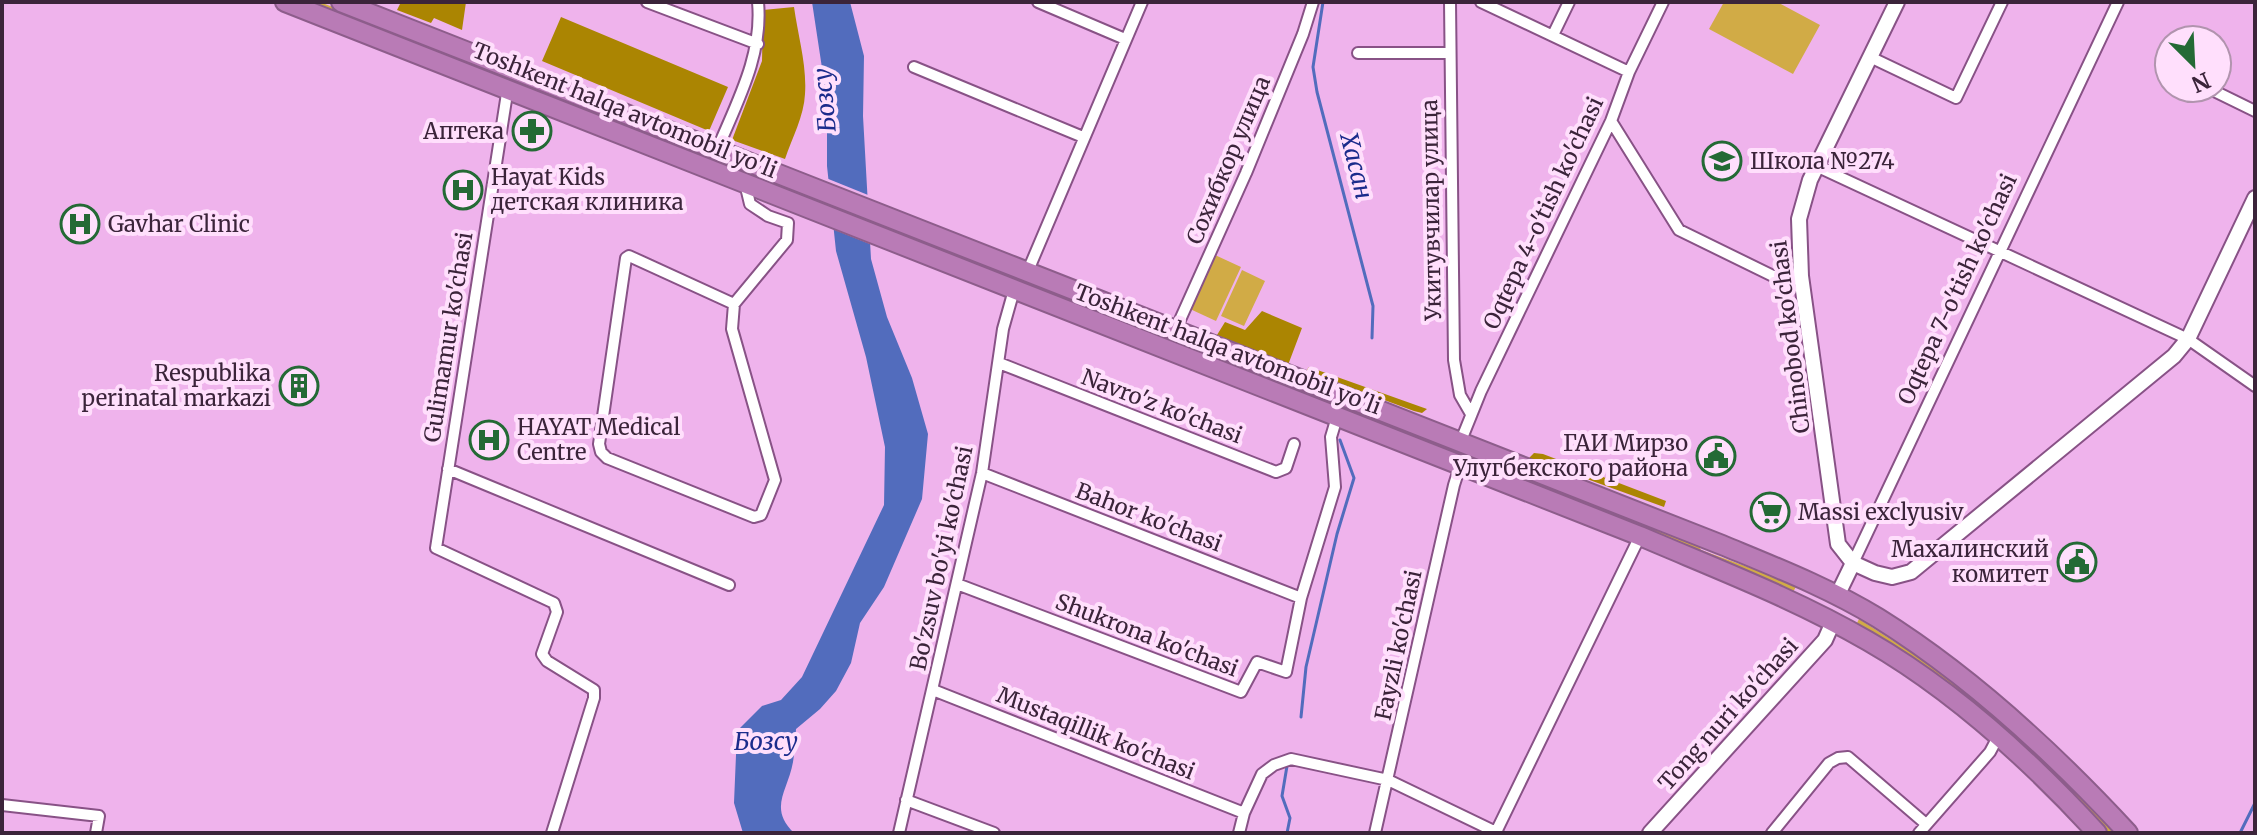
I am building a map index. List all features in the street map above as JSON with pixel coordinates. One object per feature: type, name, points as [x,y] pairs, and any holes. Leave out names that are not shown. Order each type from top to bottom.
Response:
[{"type":"highway","name":"Toshkent halqa avtomobil yo'li","points":[[285,2],[1640,536],[1774,593],[1833,622],[1908,666],[1999,735],[2097,833]]},
{"type":"highway","name":"Toshkent halqa avtomobil yo'li","points":[[341,2],[1722,545],[1837,596],[1898,632],[1993,703],[2063,767],[2128,833]]},
{"type":"highway","points":[[1198,363],[1206,343]]},
{"type":"highway","points":[[1833,622],[1837,596]]},
{"type":"street","points":[[647,2],[758,44]]},
{"type":"street","points":[[717,150],[758,44],[758,2]]},
{"type":"street","points":[[1038,2],[1125,39]]},
{"type":"street","points":[[1027,273],[1142,2]]},
{"type":"street","name":"Сохибкор улица","points":[[1175,331],[1246,173],[1313,2]]},
{"type":"street","name":"Укитувчилар улица","points":[[1450,2],[1454,360],[1460,395],[1471,414]]},
{"type":"street","points":[[1481,2],[1629,72]]},
{"type":"street","points":[[1553,35],[1569,2]]},
{"type":"street","name":"Oqtepa 4-o'tish ko'chasi","points":[[1460,443],[1611,121],[1629,72],[1663,2]]},
{"type":"street","name":"Chinobod ko'chasi","points":[[1853,563],[1838,544],[1801,276],[1799,219],[1816,166],[1897,2]]},
{"type":"street","points":[[1870,57],[1956,98],[2002,2]]},
{"type":"street","name":"Oqtepa 7-o'tish ko'chasi","points":[[1837,596],[2118,2]]},
{"type":"street","points":[[1358,53],[1449,53]]},
{"type":"street","points":[[914,67],[1083,137]]},
{"type":"street","name":"Gulimamur ko'chasi","points":[[513,70],[507,89],[436,548],[554,603],[557,612],[542,654],[547,661],[594,690],[552,833]]},
{"type":"street","points":[[2233,100],[2255,111]]},
{"type":"street","points":[[1611,121],[1679,230],[1773,276],[1801,276]]},
{"type":"street","points":[[1816,166],[2188,339],[2255,386]]},
{"type":"street","points":[[734,304],[629,256],[626,258],[599,444],[607,458],[754,517],[761,515],[775,480],[732,329],[734,304],[787,240],[788,223],[768,216],[750,204],[745,183]]},
{"type":"street","points":[[1853,563],[1892,577],[1911,572],[2174,356],[2188,339],[2255,198]]},
{"type":"street","name":"Bo'zsuv bo'yi ko'chasi","points":[[899,833],[982,473],[1003,329],[1014,290]]},
{"type":"street","name":"Navro'z ko'chasi","points":[[999,363],[1276,472],[1286,468],[1294,444]]},
{"type":"street","name":"Shukrona ko'chasi","points":[[957,584],[1241,692],[1257,662],[1286,672],[1301,598],[1335,487],[1331,437],[1337,417]]},
{"type":"street","name":"Fayzli ko'chasi","points":[[1375,833],[1460,466]]},
{"type":"street","name":"Gulimamur ko'chasi","points":[[448,469],[729,585]]},
{"type":"street","name":"Bahor ko'chasi","points":[[982,473],[1301,598]]},
{"type":"street","points":[[1239,833],[1244,813],[1262,774],[1274,765],[1291,759],[1388,780],[1497,832],[1640,536]]},
{"type":"street","name":"Tong nuri ko'chasi","points":[[1650,833],[1825,640],[1833,622]]},
{"type":"street","name":"Mustaqillik ko'chasi","points":[[933,690],[1244,813]]},
{"type":"street","points":[[1772,833],[1829,763],[1848,757],[1922,829],[1990,752],[1999,735]]},
{"type":"street","points":[[906,800],[994,833]]},
{"type":"street","points":[[2,805],[99,816],[96,833]]},
{"type":"shaded area","points":[[301,2],[320,2],[486,68],[484,74]]},
{"type":"shaded area","points":[[401,2],[466,2],[462,30],[434,18],[431,23],[397,10]]},
{"type":"shaded area","points":[[1724,2],[1777,2],[1820,25],[1793,74],[1709,29]]},
{"type":"shaded area","points":[[794,7],[805,94],[800,119],[785,159],[732,140],[762,61],[763,10]]},
{"type":"shaded area","points":[[561,17],[728,87],[709,131],[542,61]]},
{"type":"shaded area","points":[[533,85],[1013,274],[1011,281],[530,92]]},
{"type":"shaded area","points":[[1215,255],[1241,267],[1216,321],[1190,309]]},
{"type":"shaded area","points":[[1242,270],[1265,281],[1244,326],[1221,316]]},
{"type":"shaded area","points":[[1026,279],[1182,341],[1180,347],[1024,285]]},
{"type":"shaded area","points":[[1262,311],[1302,328],[1288,365],[1217,335],[1225,322],[1245,330]]},
{"type":"shaded area","points":[[1229,360],[1699,546],[1701,550],[1797,585],[1793,592],[1630,522],[1554,496],[1227,366]]},
{"type":"shaded area","points":[[1309,367],[1427,409],[1422,413],[1414,411],[1306,371]]},
{"type":"shaded area","points":[[1534,453],[1666,501],[1664,507],[1529,458]]},
{"type":"shaded area","points":[[1859,619],[1972,696],[1968,701],[1856,625]]},
{"type":"shaded area","points":[[2000,719],[2067,781],[2116,833],[2106,833],[2062,786],[1996,725]]},
{"type":"water","name":"Бозсу","points":[[812,2],[850,2],[864,56],[863,116],[871,259],[887,317],[912,378],[928,434],[922,499],[884,587],[860,623],[851,663],[836,691],[796,729],[793,762],[781,807],[786,824],[794,833],[743,833],[734,803],[737,731],[762,706],[781,700],[802,677],[884,505],[885,447],[866,357],[836,251],[827,166],[827,101]]},
{"type":"pier","points":[[826,178],[873,197],[875,246],[830,228]]},
{"type":"waterway","name":"Хасан","points":[[1323,2],[1313,67],[1373,306],[1372,338]]},
{"type":"waterway","name":"Хасан","points":[[1301,717],[1306,667],[1337,534],[1354,478],[1340,440]]},
{"type":"waterway","name":"Хасан","points":[[1287,766],[1282,796],[1290,818],[1287,833]]},
{"type":"waterway","points":[[2240,833],[2255,803]]},
{"type":"place","name":"Аптека","points":[[532,131]]},
{"type":"place","name":"Школа №274","points":[[1722,161]]},
{"type":"place","name":"Hayat Kids детская клиника","points":[[463,190]]},
{"type":"place","name":"Gavhar Clinic","points":[[80,224]]},
{"type":"place","name":"Respublika perinatal markazi","points":[[299,386]]},
{"type":"place","name":"HAYAT Medical Centre","points":[[489,440]]},
{"type":"place","name":"ГАИ Мирзо Улугбекского района","points":[[1716,456]]},
{"type":"place","name":"Massi exclyusiv","points":[[1770,512]]},
{"type":"place","name":"Махалинский комитет","points":[[2077,562]]}]
